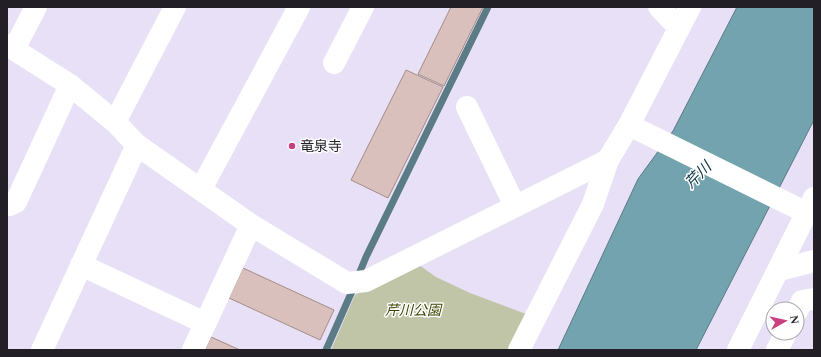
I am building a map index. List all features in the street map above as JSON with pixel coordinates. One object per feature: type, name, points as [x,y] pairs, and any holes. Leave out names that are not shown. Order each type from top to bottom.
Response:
[{"type":"street","points":[[36,7],[10,46],[70,85],[116,122],[137,144],[251,225],[347,283],[366,281],[608,160]]},
{"type":"street","points":[[116,122],[175,7]]},
{"type":"street","points":[[201,189],[299,7]]},
{"type":"street","points":[[334,63],[363,7]]},
{"type":"street","points":[[659,7],[679,28]]},
{"type":"street","points":[[519,350],[593,204],[608,160],[634,127],[690,7]]},
{"type":"street","points":[[7,204],[10,205],[16,202],[70,85]]},
{"type":"street","points":[[468,107],[515,206]]},
{"type":"street","points":[[634,127],[805,206],[779,270],[738,350]]},
{"type":"street","points":[[42,350],[137,144]]},
{"type":"street","points":[[193,350],[251,225]]},
{"type":"street","points":[[779,270],[814,261]]},
{"type":"street","points":[[81,265],[205,323]]},
{"type":"street","points":[[802,301],[814,299]]},
{"type":"street","points":[[777,350],[782,341]]},
{"type":"green space","name":"芹川公園","points":[[416,263],[436,277],[470,293],[526,314],[508,350],[331,350],[355,295]]},
{"type":"water","name":"芹川","points":[[737,7],[814,7],[814,120],[696,350],[558,350],[638,179],[673,131]]},
{"type":"building","points":[[451,7],[483,7],[444,86],[418,74]]},
{"type":"building","points":[[406,70],[443,87],[388,198],[351,180]]},
{"type":"building","points":[[243,268],[334,310],[320,340],[229,298]]},
{"type":"building","points":[[211,337],[240,350],[205,350]]},
{"type":"waterway","points":[[359,274],[488,7]]},
{"type":"waterway","points":[[326,350],[353,289]]},
{"type":"place","name":"竜泉寺","points":[[292,146]]}]
